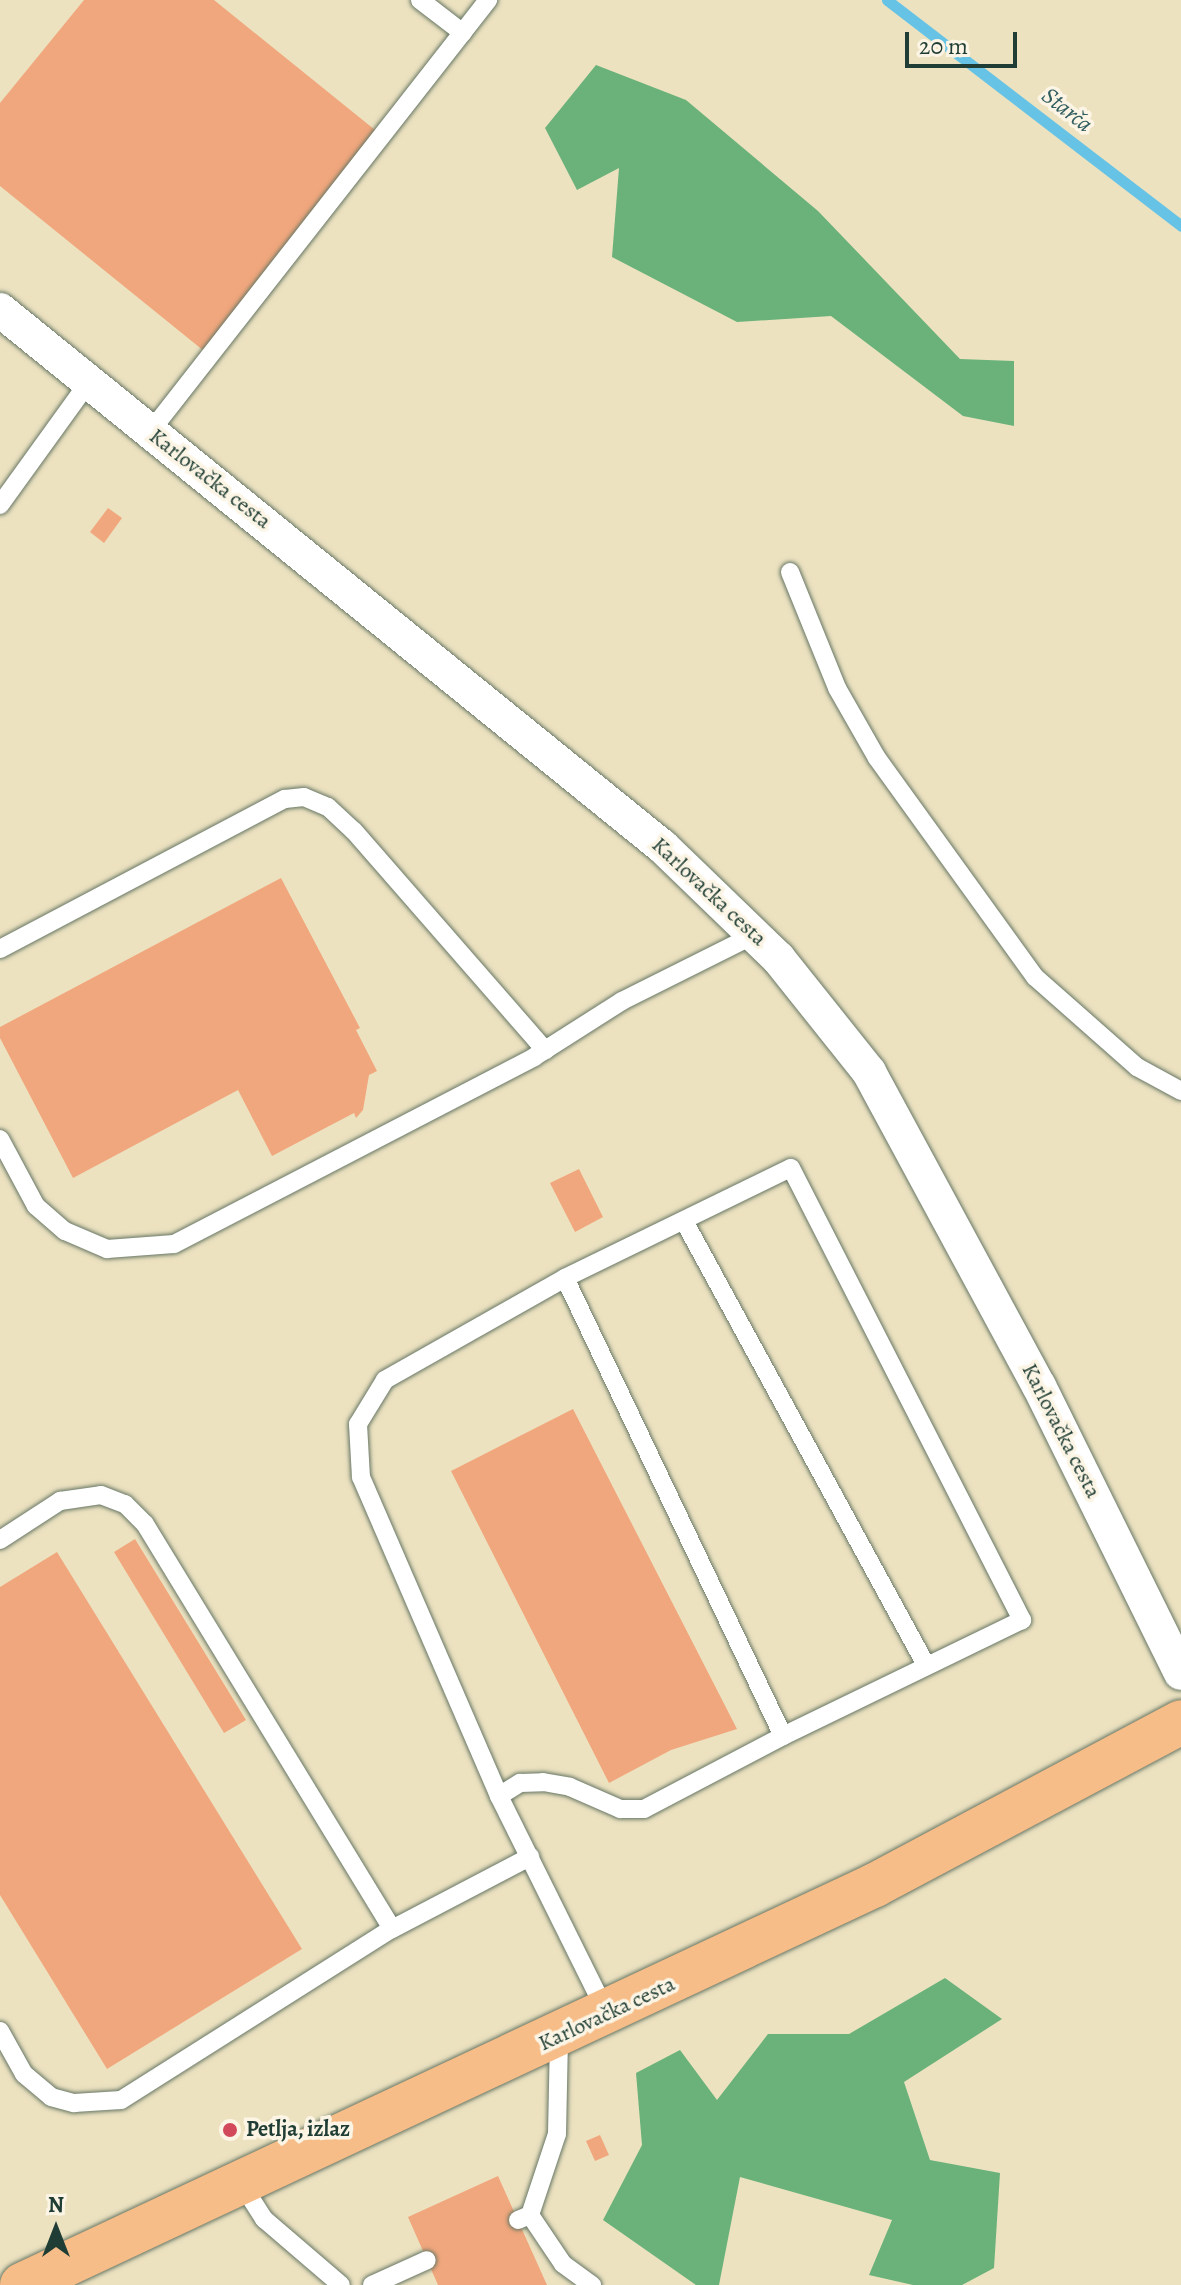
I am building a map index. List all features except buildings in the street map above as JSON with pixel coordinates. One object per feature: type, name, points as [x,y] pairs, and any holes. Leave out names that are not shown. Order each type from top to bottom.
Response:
[{"type":"main road","name":"Karlovačka cesta","points":[[22,2285],[559,2037],[875,1885],[1181,1722]]},
{"type":"street","name":"Karlovačka cesta","points":[[0,310],[663,847],[754,935],[869,1072],[1039,1386],[1181,1673]]},
{"type":"lane","points":[[420,0],[463,33]]},
{"type":"lane","points":[[150,432],[488,0]]},
{"type":"lane","points":[[0,505],[88,383]]},
{"type":"lane","points":[[790,572],[837,688],[877,758],[1035,977],[1137,1067],[1181,1091]]},
{"type":"lane","points":[[0,949],[285,799],[304,797],[328,807],[348,824],[545,1050]]},
{"type":"lane","points":[[0,1139],[48,1219],[86,1243],[107,1249],[152,1249],[196,1236],[545,1050],[622,1001],[754,935]]},
{"type":"lane","points":[[499,1796],[520,1783],[543,1782],[570,1787],[620,1809],[644,1809],[783,1736],[1022,1620],[791,1168],[565,1278],[385,1380],[358,1424],[361,1477],[499,1796],[607,2014]]},
{"type":"lane","points":[[684,1221],[926,1665]]},
{"type":"lane","points":[[565,1278],[783,1736]]},
{"type":"lane","points":[[0,1540],[60,1501],[101,1495],[125,1504],[145,1524],[392,1929]]},
{"type":"lane","points":[[0,2031],[24,2074],[51,2097],[74,2103],[121,2100],[392,1929],[530,1857]]},
{"type":"lane","points":[[559,2037],[557,2134],[524,2217],[563,2264],[592,2285]]},
{"type":"lane","points":[[241,2183],[264,2219],[341,2285]]},
{"type":"lane","points":[[372,2285],[427,2260]]},
{"type":"green space","points":[[596,65],[686,100],[818,211],[960,359],[1014,361],[1014,426],[963,416],[831,316],[737,322],[612,257],[619,168],[577,190],[545,128]]},
{"type":"green space","points":[[945,1978],[1002,2019],[904,2082],[930,2160],[1000,2173],[994,2268],[962,2285],[913,2285],[869,2275],[892,2220],[740,2177],[719,2285],[696,2285],[603,2220],[642,2145],[636,2073],[680,2050],[717,2100],[768,2034],[849,2034]]},
{"type":"waterway","name":"Starča","points":[[887,0],[1181,226]]},
{"type":"place","name":"Petlja, izlaz","points":[[230,2130]]}]
